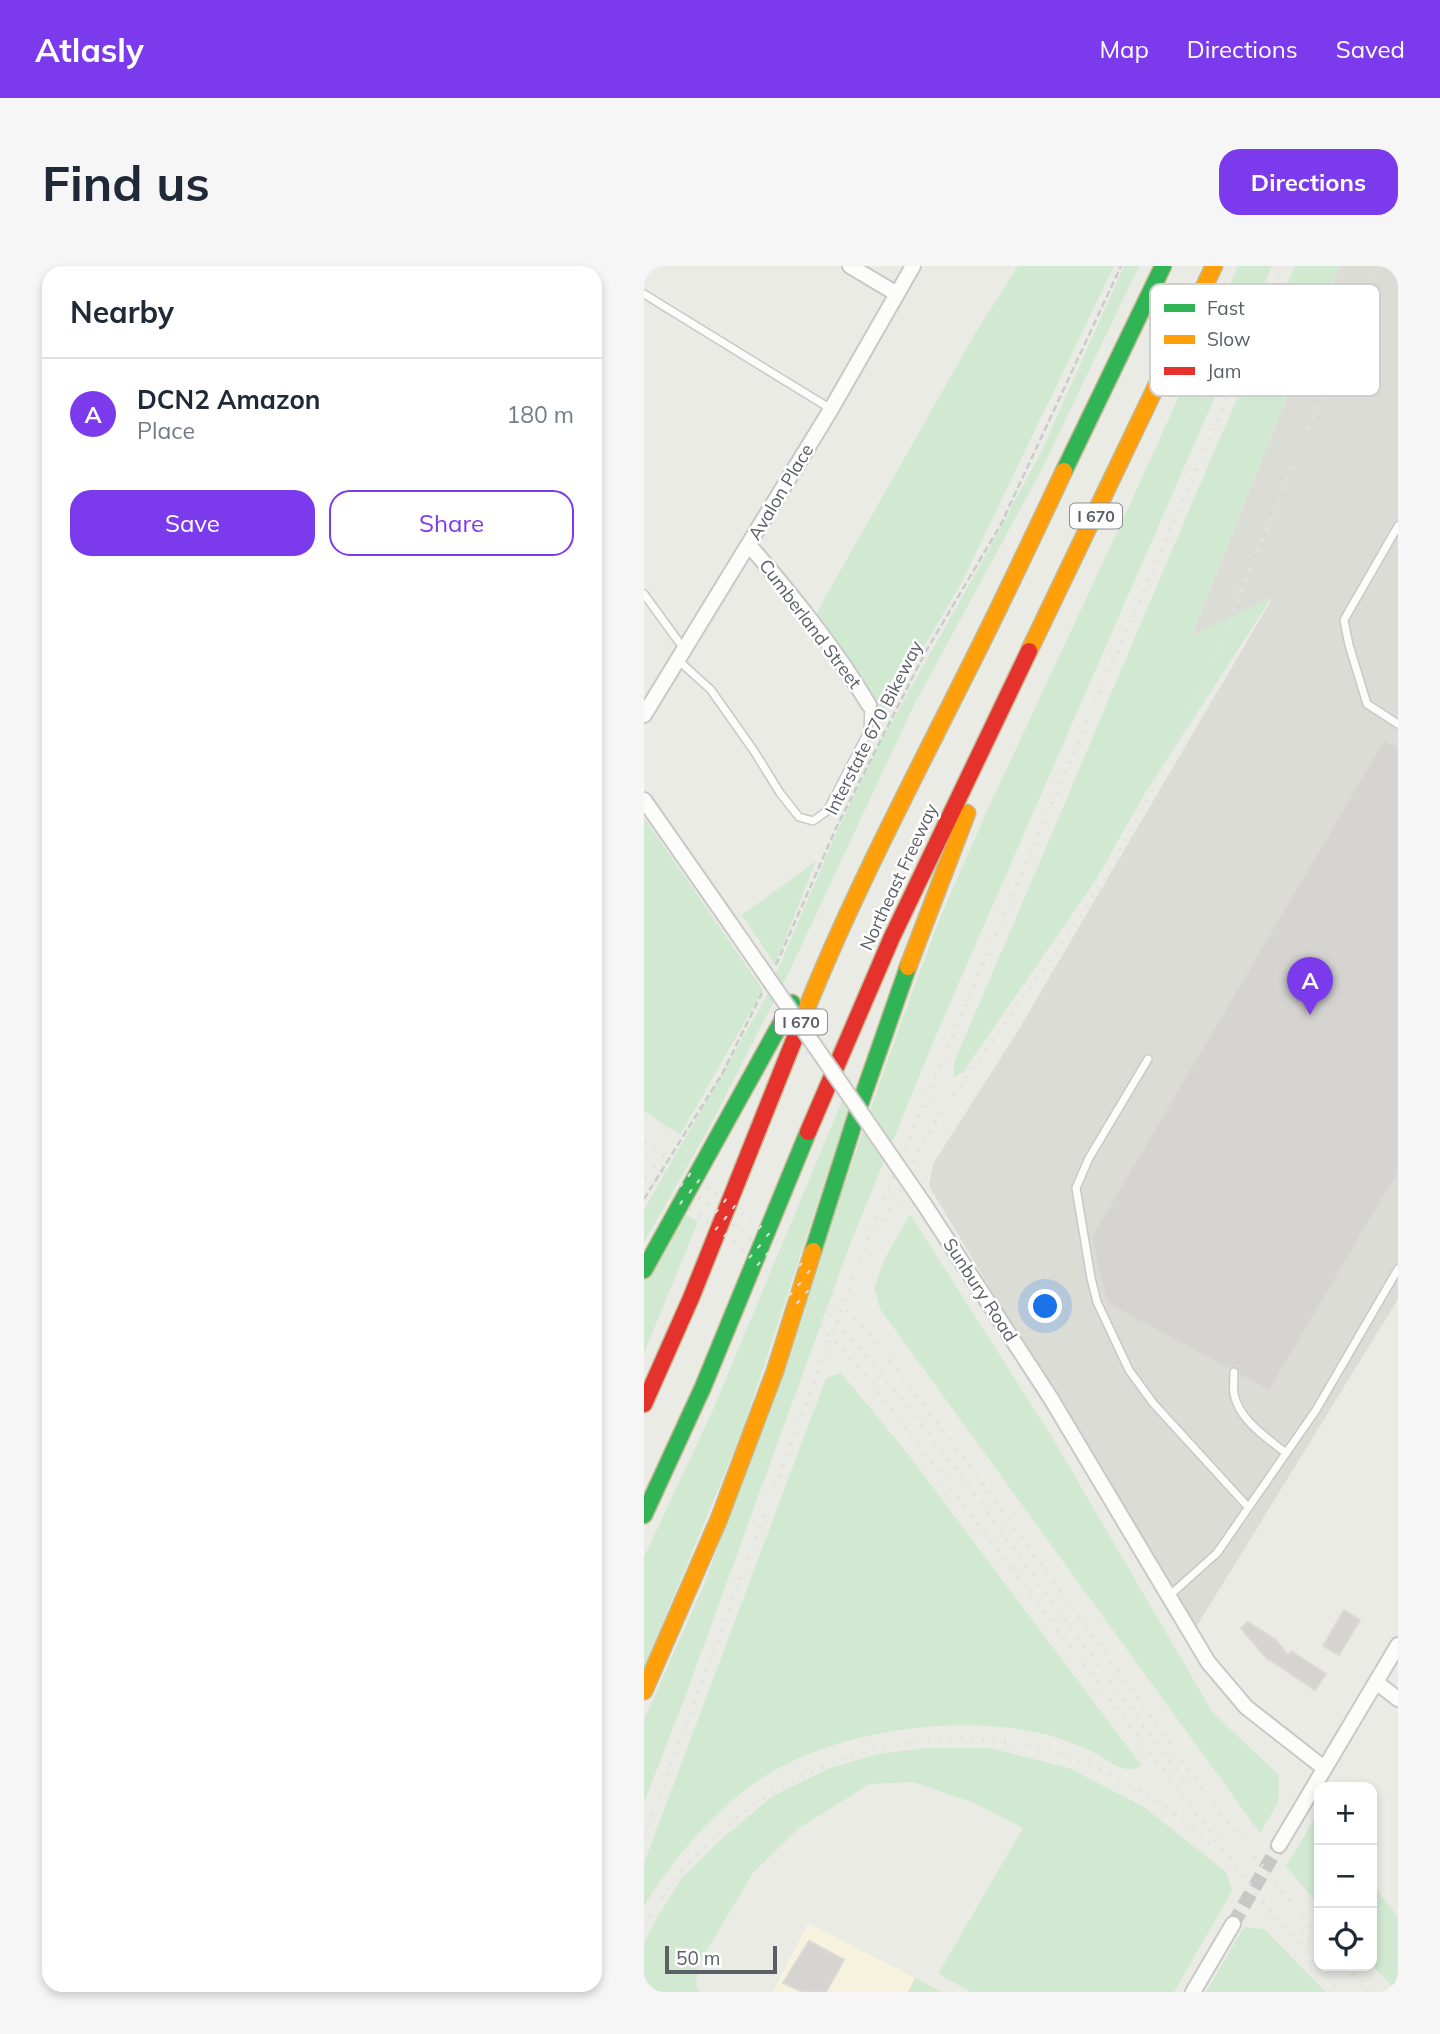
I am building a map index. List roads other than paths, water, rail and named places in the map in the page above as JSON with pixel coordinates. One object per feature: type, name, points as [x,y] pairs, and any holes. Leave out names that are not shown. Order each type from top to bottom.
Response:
[{"type":"highway","name":"Northeast Freeway","points":[[1154,284],[1163,266]]},
{"type":"highway","name":"Northeast Freeway","points":[[1206,284],[1214,266]]},
{"type":"highway","name":"Northeast Freeway","points":[[644,1404],[691,1298],[816,984],[894,817],[979,649],[1150,293]]},
{"type":"highway","name":"Northeast Freeway","points":[[644,1515],[712,1369],[866,994],[973,763],[1153,396]]},
{"type":"highway","points":[[644,1270],[766,1053],[906,776],[979,649]]},
{"type":"highway","points":[[644,1691],[719,1519],[775,1371],[892,1010],[972,799],[973,763]]},
{"type":"street","points":[[850,266],[897,294]]},
{"type":"street","name":"Avalon Place","points":[[644,715],[831,409],[913,266]]},
{"type":"street","name":"Cumberland Street","points":[[749,545],[785,587],[851,675],[869,705]]},
{"type":"street","name":"Sunbury Road","points":[[644,800],[923,1204],[1049,1396],[1208,1662],[1246,1707],[1324,1768]]},
{"type":"street","points":[[1279,1845],[1398,1644]]},
{"type":"street","points":[[1376,1682],[1398,1699]]},
{"type":"street","points":[[1193,1992],[1233,1924]]},
{"type":"lane","points":[[644,294],[831,409]]},
{"type":"lane","points":[[1398,526],[1344,620],[1367,704],[1398,724]]},
{"type":"lane","points":[[644,594],[681,655],[711,690],[799,817],[813,821],[827,811],[868,732],[869,705]]},
{"type":"lane","points":[[1148,1059],[1089,1158],[1076,1188],[1091,1278],[1097,1302],[1129,1370],[1153,1403],[1248,1507]]},
{"type":"lane","points":[[1168,1597],[1217,1553],[1316,1410],[1398,1269]]},
{"type":"lane","points":[[1234,1372],[1234,1395],[1241,1412],[1256,1429],[1286,1453]]},
{"type":"tunnel","points":[[1233,1924],[1279,1845]]},
{"type":"railway","points":[[1276,284],[1284,266]]},
{"type":"railway","points":[[1367,284],[1374,266]]},
{"type":"railway","points":[[644,1837],[874,1222],[1228,396]]},
{"type":"railway","points":[[885,1221],[937,1119],[1081,916],[1118,856],[1200,693],[1321,396]]},
{"type":"railway","points":[[644,1142],[753,1221],[827,1289],[869,1333],[967,1462],[1223,1817],[1314,1931]]},
{"type":"railway","points":[[644,1160],[706,1203],[763,1250],[816,1301],[865,1355],[912,1411],[1185,1782]]},
{"type":"railway","points":[[644,1177],[707,1221],[761,1266],[811,1315],[874,1386],[1269,1910]]},
{"type":"railway","points":[[644,1926],[696,1855],[759,1801],[831,1763],[908,1743],[987,1740],[1065,1756],[1141,1791],[1210,1845]]},
{"type":"railway","points":[[1262,1902],[1342,1992]]},
{"type":"railway","points":[[1301,1932],[1314,1947]]},
{"type":"railway","points":[[1349,1971],[1370,1992]]},
{"type":"place","name":"DCN2 Amazon","points":[[1310,1015]]}]
